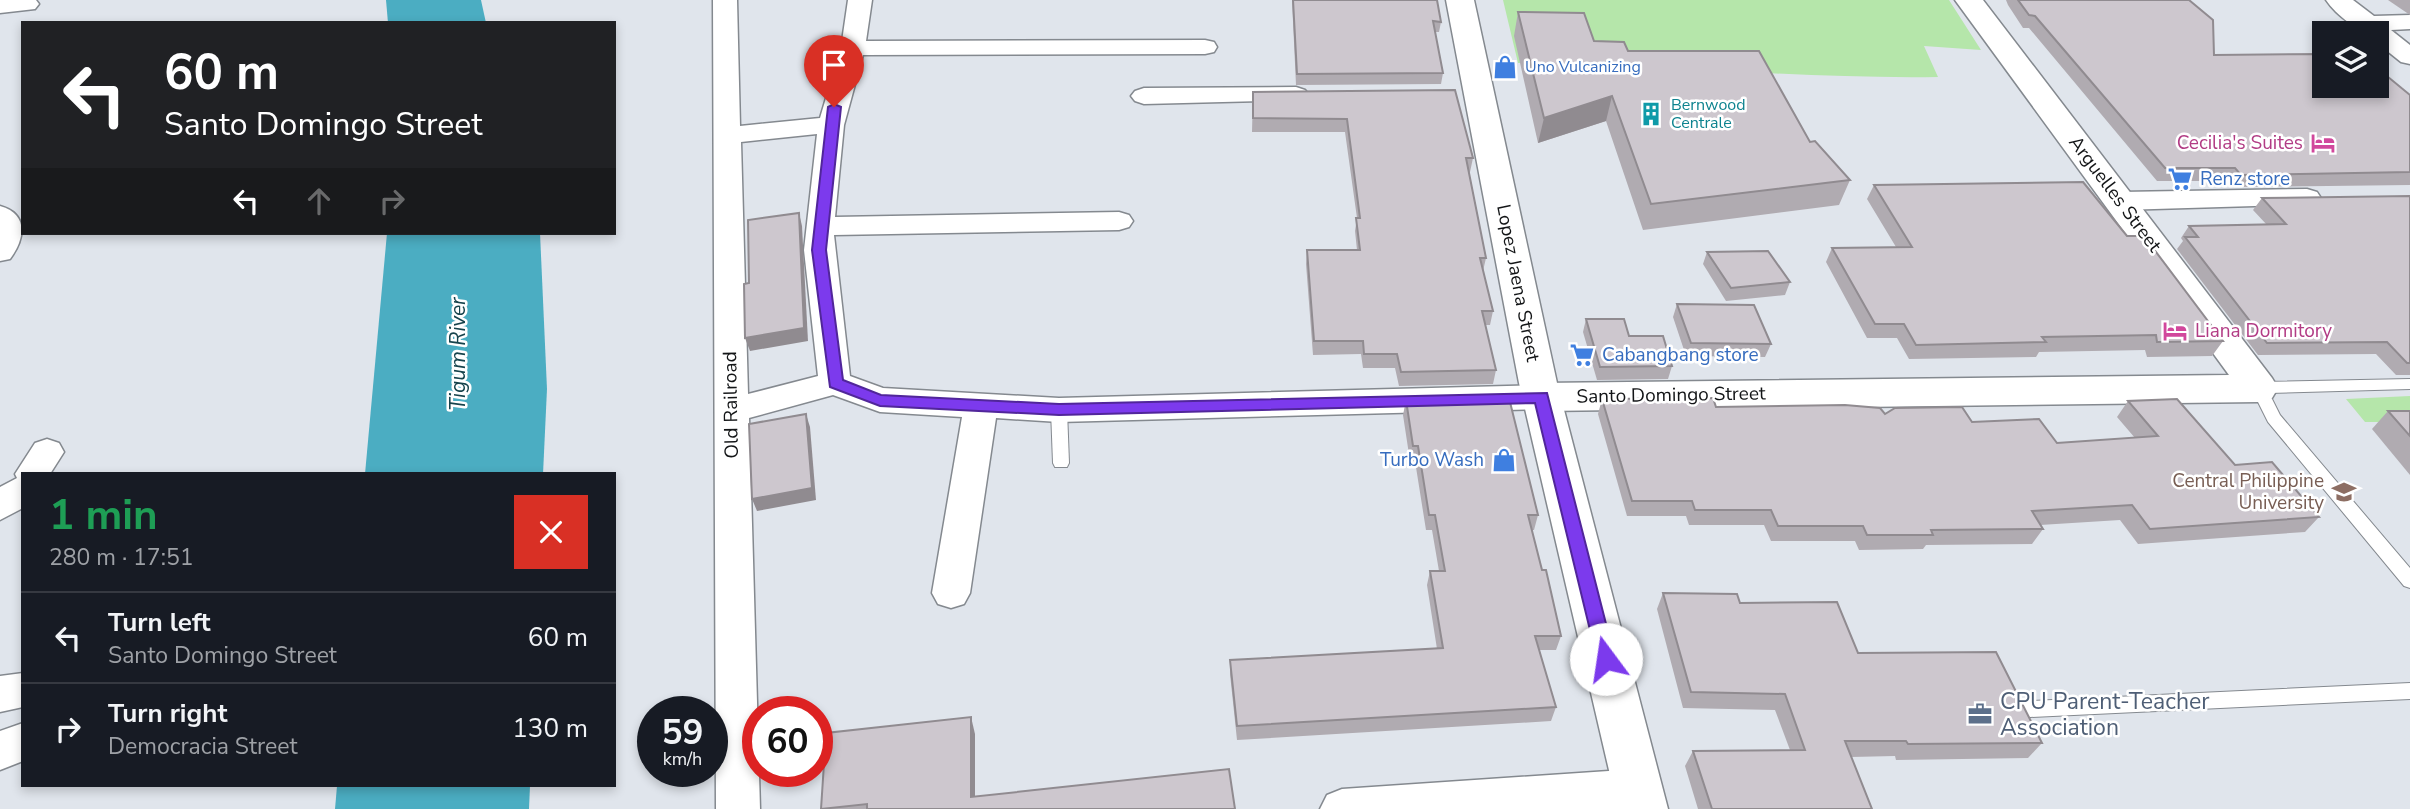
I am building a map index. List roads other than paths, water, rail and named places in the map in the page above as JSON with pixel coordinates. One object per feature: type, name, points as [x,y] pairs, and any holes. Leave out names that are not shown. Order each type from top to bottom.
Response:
[{"type":"street","name":"Old Railroad","points":[[725,0],[738,809]]},
{"type":"street","points":[[731,411],[835,383],[819,250],[820,226],[831,125],[853,48],[860,0]]},
{"type":"street","name":"Lopez Jaena Street","points":[[1460,0],[1466,95],[1641,799]]},
{"type":"street","name":"Arguelles Street","points":[[1969,0],[2259,388]]},
{"type":"street","points":[[2338,0],[2365,21]]},
{"type":"street","points":[[0,6],[27,4]]},
{"type":"street","points":[[2389,22],[2410,22]]},
{"type":"street","points":[[2389,40],[2410,57]]},
{"type":"street","points":[[853,48],[1205,47]]},
{"type":"street","points":[[1144,96],[1326,95]]},
{"type":"street","points":[[728,135],[831,125]]},
{"type":"street","points":[[2121,201],[2327,198]]},
{"type":"street","points":[[0,215],[10,226],[6,244],[0,252]]},
{"type":"street","points":[[820,226],[1119,221]]},
{"type":"street","name":"Santo Domingo Street","points":[[835,383],[880,400],[1059,410],[1542,397],[2259,388]]},
{"type":"street","points":[[951,593],[981,404]]},
{"type":"street","points":[[0,506],[21,490]]},
{"type":"street","points":[[0,694],[21,690]]},
{"type":"street","points":[[0,751],[21,742]]},
{"type":"street","points":[[1342,809],[1641,799]]},
{"type":"lane","points":[[2410,384],[2259,388],[2274,418],[2410,581]]},
{"type":"lane","points":[[1059,410],[1061,463]]},
{"type":"lane","points":[[2030,709],[2410,691]]},
{"type":"water","points":[[386,0],[481,0],[486,21],[388,21]]},
{"type":"water","name":"Tigum River","points":[[387,235],[540,235],[547,389],[543,472],[365,472]]},
{"type":"water","points":[[337,787],[530,787],[529,809],[335,809]]},
{"type":"place","name":"Uno Vulcanizing","points":[[1505,67]]},
{"type":"place","name":"Bernwood Centrale","points":[[1651,114]]},
{"type":"place","name":"Cecilia's Suites","points":[[2323,143]]},
{"type":"place","name":"Renz store","points":[[2180,179]]},
{"type":"place","name":"Liana Dormitory","points":[[2175,331]]},
{"type":"place","name":"Cabangbang store","points":[[1582,355]]},
{"type":"place","name":"Turbo Wash","points":[[1504,460]]},
{"type":"place","name":"Central Philippine University","points":[[2344,492]]},
{"type":"place","name":"CPU Parent-Teacher Association","points":[[1980,714]]}]
